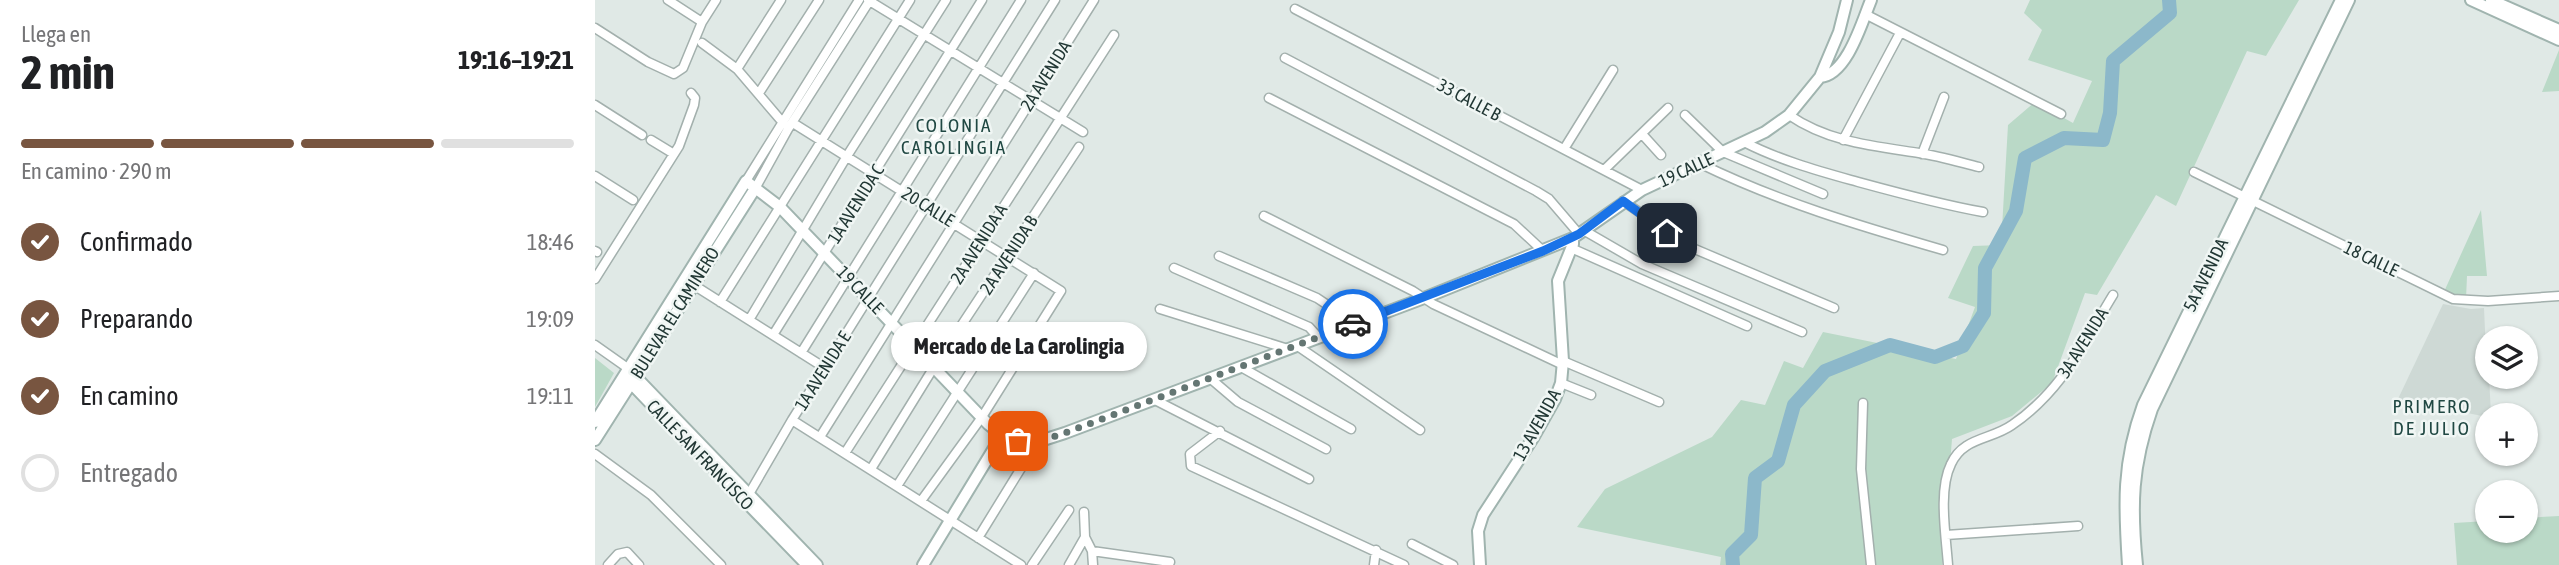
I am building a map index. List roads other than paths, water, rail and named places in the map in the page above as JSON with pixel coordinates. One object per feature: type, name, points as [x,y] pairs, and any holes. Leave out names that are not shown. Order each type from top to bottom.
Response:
[{"type":"main road","points":[[1821,77],[1839,32],[1847,0]]},
{"type":"main road","name":"19 CALLE","points":[[751,184],[802,229],[982,417],[1002,435],[1018,441],[1037,442],[1211,379],[1577,238],[1623,201],[1765,132],[1789,114],[1821,77],[1835,72],[1844,61],[1871,0]]},
{"type":"main road","name":"5A AVENIDA","points":[[2137,565],[2133,497],[2142,437],[2152,409],[2341,0]]},
{"type":"main road","name":"5A AVENIDA","points":[[2128,565],[2124,498],[2127,463],[2143,405],[2349,0]]},
{"type":"main road","points":[[2471,0],[2559,40]]},
{"type":"main road","points":[[2491,0],[2559,30]]},
{"type":"main road","name":"BULEVAR EL CAMINERO","points":[[595,440],[627,373],[692,284],[751,184]]},
{"type":"main road","name":"BULEVAR EL CAMINERO","points":[[595,422],[751,184]]},
{"type":"main road","name":"13 AVENIDA","points":[[1480,565],[1478,531],[1483,515],[1533,438],[1561,383],[1563,363],[1558,281],[1577,238]]},
{"type":"main road","name":"CALLE SAN FRANCISCO","points":[[627,373],[817,565]]},
{"type":"main road","name":"CALLE SAN FRANCISCO","points":[[627,373],[807,565]]},
{"type":"main road","points":[[923,565],[1002,435]]},
{"type":"street","points":[[668,0],[702,22]]},
{"type":"street","points":[[595,28],[647,62],[674,74],[683,68],[702,22],[716,0]]},
{"type":"street","points":[[737,69],[781,0]]},
{"type":"street","points":[[759,93],[819,0]]},
{"type":"street","points":[[788,125],[859,0]]},
{"type":"street","points":[[751,184],[869,0],[1083,132]]},
{"type":"street","points":[[720,302],[911,0]]},
{"type":"street","points":[[749,320],[846,156],[946,0]]},
{"type":"street","name":"1A AVENIDA C","points":[[773,335],[982,0]]},
{"type":"street","points":[[801,353],[1021,0]]},
{"type":"street","name":"1A AVENIDA E","points":[[749,494],[792,419],[1055,0]]},
{"type":"street","name":"2A AVENIDA","points":[[820,437],[1094,0]]},
{"type":"street","name":"33 CALLE B","points":[[1295,9],[1642,190]]},
{"type":"street","points":[[1865,14],[2061,114]]},
{"type":"street","points":[[1843,140],[1900,33]]},
{"type":"street","name":"2A AVENIDA A","points":[[845,453],[1114,35]]},
{"type":"street","points":[[702,43],[737,69],[788,125]]},
{"type":"street","points":[[1285,58],[1536,191],[1549,199],[1577,238],[1747,326]]},
{"type":"street","points":[[1564,149],[1613,70]]},
{"type":"street","points":[[595,279],[679,146],[694,105],[695,98],[691,93]]},
{"type":"street","points":[[1922,153],[1944,97]]},
{"type":"street","points":[[1269,98],[1514,224],[1543,251]]},
{"type":"street","points":[[595,105],[642,135]]},
{"type":"street","points":[[1604,170],[1668,108]]},
{"type":"street","points":[[1789,114],[1814,131],[1843,140],[1922,153],[1979,167]]},
{"type":"street","points":[[1685,115],[1723,152],[1823,194]]},
{"type":"street","name":"20 CALLE","points":[[788,125],[822,140],[1061,291],[982,417]]},
{"type":"street","points":[[1642,134],[1661,155]]},
{"type":"street","points":[[651,140],[674,154]]},
{"type":"street","points":[[1744,142],[1825,172],[1931,203],[1983,212]]},
{"type":"street","name":"2A AVENIDA B","points":[[871,469],[1079,147]]},
{"type":"street","points":[[1702,164],[1770,195],[1819,213],[1943,250]]},
{"type":"street","name":"18 CALLE","points":[[2194,172],[2453,299],[2488,301],[2559,296]]},
{"type":"street","points":[[595,176],[633,201]]},
{"type":"street","points":[[1623,201],[1690,247],[1834,308]]},
{"type":"street","points":[[1264,216],[1424,298],[1563,363],[1659,402]]},
{"type":"street","points":[[1577,238],[1802,331]]},
{"type":"street","points":[[1219,256],[1317,298],[1329,306],[1344,327]]},
{"type":"street","points":[[1174,268],[1309,327],[1318,337]]},
{"type":"street","points":[[897,486],[1034,273]]},
{"type":"street","points":[[692,284],[825,368]]},
{"type":"street","name":"3A AVENIDA","points":[[1946,535],[1944,501],[1950,465],[1956,454],[1978,438],[2011,426],[2052,390],[2069,370],[2113,295]]},
{"type":"street","points":[[1160,309],[1292,347],[1420,430]]},
{"type":"street","points":[[595,345],[627,373]]},
{"type":"street","points":[[1241,367],[1351,429]]},
{"type":"street","points":[[1211,379],[1238,402],[1327,449]]},
{"type":"street","points":[[1561,383],[1591,395]]},
{"type":"street","points":[[1155,400],[1220,431],[1309,480]]},
{"type":"street","points":[[1863,403],[1861,469],[1871,565]]},
{"type":"street","points":[[921,501],[982,417]]},
{"type":"street","points":[[792,419],[1021,565]]},
{"type":"street","points":[[1220,431],[1190,454],[1191,466],[1404,565]]},
{"type":"street","points":[[978,538],[1031,452]]},
{"type":"street","points":[[595,454],[651,495],[721,565]]},
{"type":"street","points":[[1032,565],[1069,510]]},
{"type":"street","points":[[1084,512],[1085,537],[1092,551],[1093,565]]},
{"type":"street","points":[[1948,565],[1946,535],[2078,526]]},
{"type":"street","points":[[1069,565],[1085,537]]},
{"type":"street","points":[[1412,544],[1453,565]]},
{"type":"street","points":[[1374,565],[1376,550]]},
{"type":"street","points":[[1092,551],[1170,562]]},
{"type":"street","points":[[608,565],[618,554],[627,552],[639,565]]},
{"type":"waterway","points":[[1733,565],[1732,554],[1751,535],[1755,478],[1778,461],[1794,405],[1825,371],[1890,345],[1935,357],[1963,346],[1984,313],[1985,268],[2016,211],[2025,158],[2064,138],[2103,140],[2110,113],[2113,61],[2170,13],[2169,0]]},
{"type":"place","name":"Mercado de La Carolingia","points":[[1018,441]]},
{"type":"district","name":"COLONIA CAROLINGIA","points":[[954,136]]},
{"type":"district","name":"PRIMERO DE JULIO","points":[[2432,417]]}]
